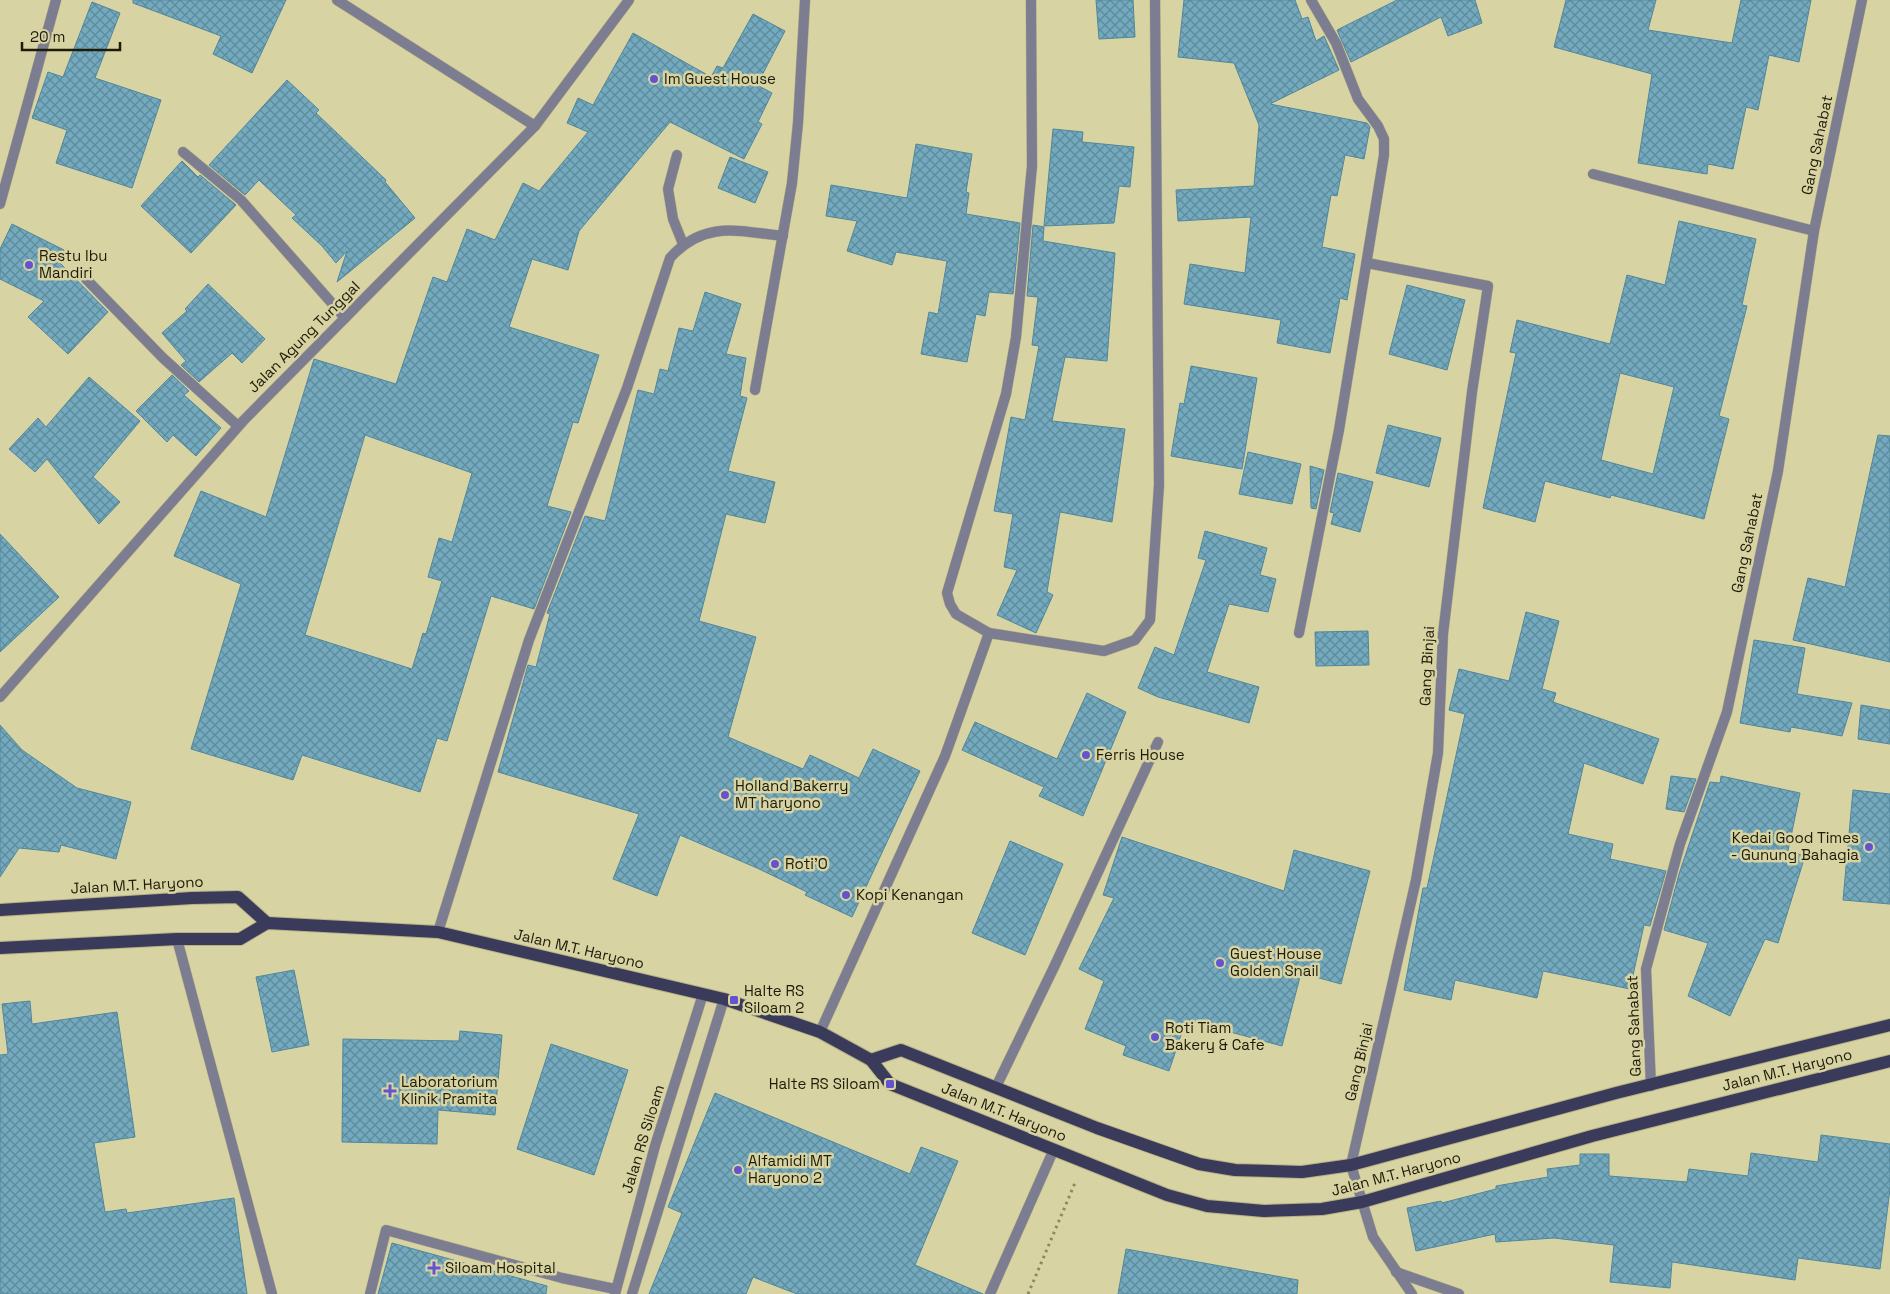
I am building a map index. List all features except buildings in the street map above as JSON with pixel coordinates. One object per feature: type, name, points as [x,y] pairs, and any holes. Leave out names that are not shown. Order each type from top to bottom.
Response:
[{"type":"main road","name":"Jalan M.T. Haryono","points":[[0,910],[192,898],[238,897],[267,923],[438,932],[724,999],[820,1032],[871,1060],[890,1084],[1167,1195],[1207,1206],[1264,1211],[1322,1209],[1362,1202],[1592,1136],[1890,1060]]},
{"type":"main road","points":[[0,948],[177,939],[240,939],[267,923]]},
{"type":"main road","name":"Jalan M.T. Haryono","points":[[871,1060],[901,1050],[1097,1128],[1199,1164],[1235,1170],[1302,1172],[1351,1165],[1890,1025]]},
{"type":"street","points":[[0,204],[56,0]]},
{"type":"street","points":[[337,0],[535,126]]},
{"type":"street","name":"Jalan Agung Tunggal","points":[[0,697],[238,426],[535,126],[629,0]]},
{"type":"street","points":[[755,390],[784,236],[798,123],[805,0]]},
{"type":"street","points":[[1031,0],[1032,166],[1016,337],[1006,394],[947,593],[950,604],[956,614],[989,633],[1104,651],[1135,640],[1150,620],[1160,485],[1155,0]]},
{"type":"street","points":[[1299,633],[1339,430],[1384,155],[1384,139],[1378,126],[1358,99],[1336,43],[1311,0]]},
{"type":"street","name":"Gang Sahabat","points":[[1651,1086],[1646,969],[1680,844],[1727,712],[1778,471],[1814,231],[1862,0]]},
{"type":"street","points":[[183,152],[241,200],[345,318]]},
{"type":"street","points":[[677,154],[668,189],[673,219],[683,244]]},
{"type":"street","points":[[1593,174],[1814,231]]},
{"type":"street","points":[[438,932],[529,640],[627,388],[670,258],[683,244],[700,236],[724,230],[784,236]]},
{"type":"street","name":"Gang Binjai","points":[[1351,1165],[1416,880],[1438,753],[1444,634],[1472,392],[1488,286],[1367,264]]},
{"type":"street","points":[[86,279],[163,358],[238,426]]},
{"type":"street","points":[[820,1032],[945,756],[989,633]]},
{"type":"street","points":[[996,1088],[1158,742]]},
{"type":"street","points":[[177,939],[272,1294]]},
{"type":"street","name":"Jalan RS Siloam","points":[[615,1292],[655,1146],[703,994]]},
{"type":"street","points":[[632,1294],[724,999]]},
{"type":"street","points":[[990,1294],[1054,1149]]},
{"type":"street","points":[[1351,1165],[1373,1238],[1412,1294]]},
{"type":"street","points":[[370,1294],[386,1230],[615,1292]]},
{"type":"street","points":[[1396,1272],[1458,1294]]},
{"type":"path","points":[[1028,1294],[1084,1161]]},
{"type":"place","name":"Im Guest House","points":[[654,79]]},
{"type":"place","name":"Restu Ibu Mandiri","points":[[29,265]]},
{"type":"place","name":"Ferris House","points":[[1086,755]]},
{"type":"place","name":"Holland Bakerry MT haryono","points":[[725,795]]},
{"type":"place","name":"Kedai Good Times - Gunung Bahagia","points":[[1869,847]]},
{"type":"place","name":"Roti'O","points":[[775,864]]},
{"type":"place","name":"Kopi Kenangan","points":[[846,895]]},
{"type":"place","name":"Guest House Golden Snail","points":[[1220,963]]},
{"type":"place","name":"Halte RS Siloam 2","points":[[734,1000]]},
{"type":"place","name":"Roti Tiam Bakery & Cafe","points":[[1155,1037]]},
{"type":"place","name":"Halte RS Siloam","points":[[890,1084]]},
{"type":"place","name":"Laboratorium Klinik Pramita","points":[[390,1091]]},
{"type":"place","name":"Alfamidi MT Haryono 2","points":[[738,1170]]},
{"type":"place","name":"Siloam Hospital","points":[[434,1268]]}]
